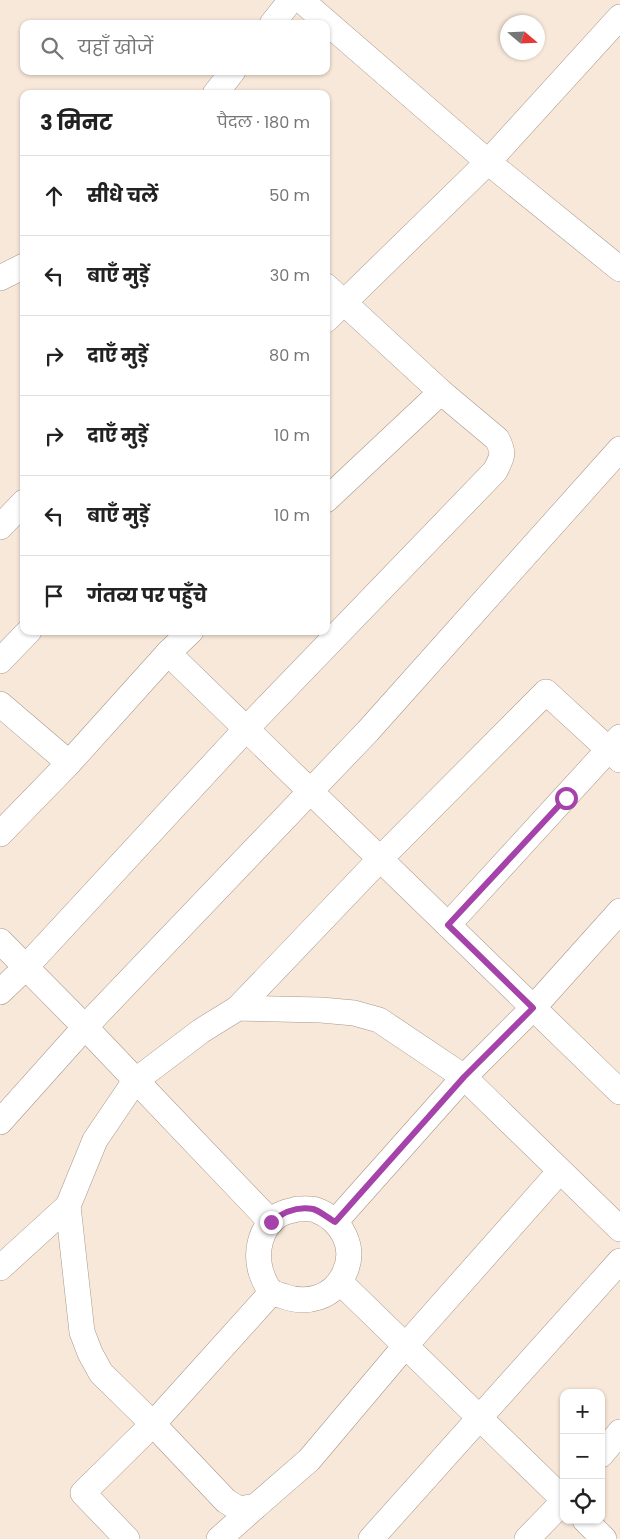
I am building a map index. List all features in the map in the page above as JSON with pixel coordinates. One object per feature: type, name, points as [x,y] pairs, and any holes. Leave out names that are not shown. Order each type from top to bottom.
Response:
[{"type":"street","points":[[275,20],[291,0]]},
{"type":"street","points":[[301,0],[324,20]]},
{"type":"street","points":[[330,308],[335,294],[488,162],[620,17]]},
{"type":"street","points":[[330,25],[488,162],[620,268]]},
{"type":"street","points":[[218,90],[230,75]]},
{"type":"street","points":[[0,278],[20,268]]},
{"type":"street","points":[[0,992],[25,968],[246,730],[495,471],[503,456],[502,447],[497,438],[441,392],[335,294]]},
{"type":"street","points":[[330,496],[441,392]]},
{"type":"street","points":[[0,1122],[85,1028],[368,731],[620,449]]},
{"type":"street","points":[[0,527],[20,506]]},
{"type":"street","points":[[0,661],[25,635]]},
{"type":"street","points":[[0,834],[69,763],[186,635]]},
{"type":"street","points":[[168,653],[620,1092]]},
{"type":"street","points":[[0,1268],[68,1206],[95,1140],[136,1081],[201,1031],[238,1008],[381,858],[546,692],[616,749],[448,925]]},
{"type":"street","points":[[0,704],[69,763]]},
{"type":"street","points":[[335,1222],[464,1077],[533,1008],[620,911]]},
{"type":"street","points":[[0,942],[271,1222]]},
{"type":"street","points":[[238,1008],[322,1010],[354,1013],[379,1020],[464,1077],[620,1229]]},
{"type":"street","points":[[219,1539],[309,1460],[406,1345],[560,1171]]},
{"type":"street","points":[[68,1206],[82,1332],[90,1353],[101,1372],[226,1502],[239,1509],[256,1506]]},
{"type":"street","points":[[297,1209],[315,1210],[335,1222],[343,1231],[349,1248],[348,1266],[340,1282],[327,1294],[310,1300],[292,1300],[272,1292],[263,1278],[258,1261],[258,1243],[271,1222],[280,1215],[297,1209]]},
{"type":"street","points":[[370,1539],[620,1261]]},
{"type":"street","points":[[340,1282],[560,1496]]},
{"type":"street","points":[[127,1539],[83,1493],[153,1424],[272,1292]]},
{"type":"street","points":[[605,1450],[620,1432]]},
{"type":"street","points":[[527,1539],[560,1504]]},
{"type":"street","points":[[589,1524],[604,1539]]},
{"type":"route","points":[[271,1222],[280,1215],[297,1209],[315,1210],[335,1222],[464,1077],[533,1008],[448,925],[566,798]]}]
